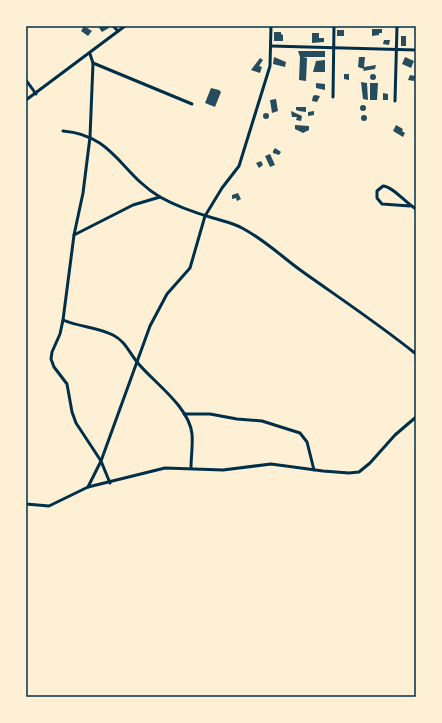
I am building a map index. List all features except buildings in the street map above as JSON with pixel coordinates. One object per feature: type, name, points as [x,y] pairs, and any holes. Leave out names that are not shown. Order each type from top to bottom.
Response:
[{"type":"street","points":[[113,26],[118,32]]},
{"type":"street","points":[[26,100],[90,54],[125,26]]},
{"type":"street","points":[[88,487],[101,461],[150,326],[167,294],[190,268],[205,216],[222,188],[239,166],[243,157],[270,66],[271,26]]},
{"type":"street","points":[[333,97],[334,26]]},
{"type":"street","points":[[395,101],[397,26]]},
{"type":"street","points":[[271,46],[333,46],[416,50]]},
{"type":"street","points":[[90,54],[93,63],[90,137],[83,193],[74,235],[63,320],[60,334],[52,352],[51,359],[54,367],[67,384],[72,412],[76,423],[101,461],[110,483]]},
{"type":"street","points":[[93,63],[192,104]]},
{"type":"street","points":[[26,81],[36,94]]},
{"type":"street","points":[[63,131],[80,133],[109,148],[131,175],[160,197],[205,216],[240,227],[261,238],[288,261],[416,354]]},
{"type":"street","points":[[410,206],[382,204],[376,198],[377,191],[380,187],[388,186],[416,210]]},
{"type":"street","points":[[74,235],[133,205],[160,197]]},
{"type":"street","points":[[63,320],[104,331],[115,336],[126,345],[137,362],[163,387],[184,414],[190,425],[192,434],[190,468]]},
{"type":"street","points":[[184,414],[210,414],[237,420],[262,421],[300,433],[307,442],[314,470]]},
{"type":"street","points":[[26,504],[49,506],[88,487],[110,483],[165,468],[223,470],[271,464],[314,470],[349,473],[359,472],[370,463],[395,435],[416,417]]}]
